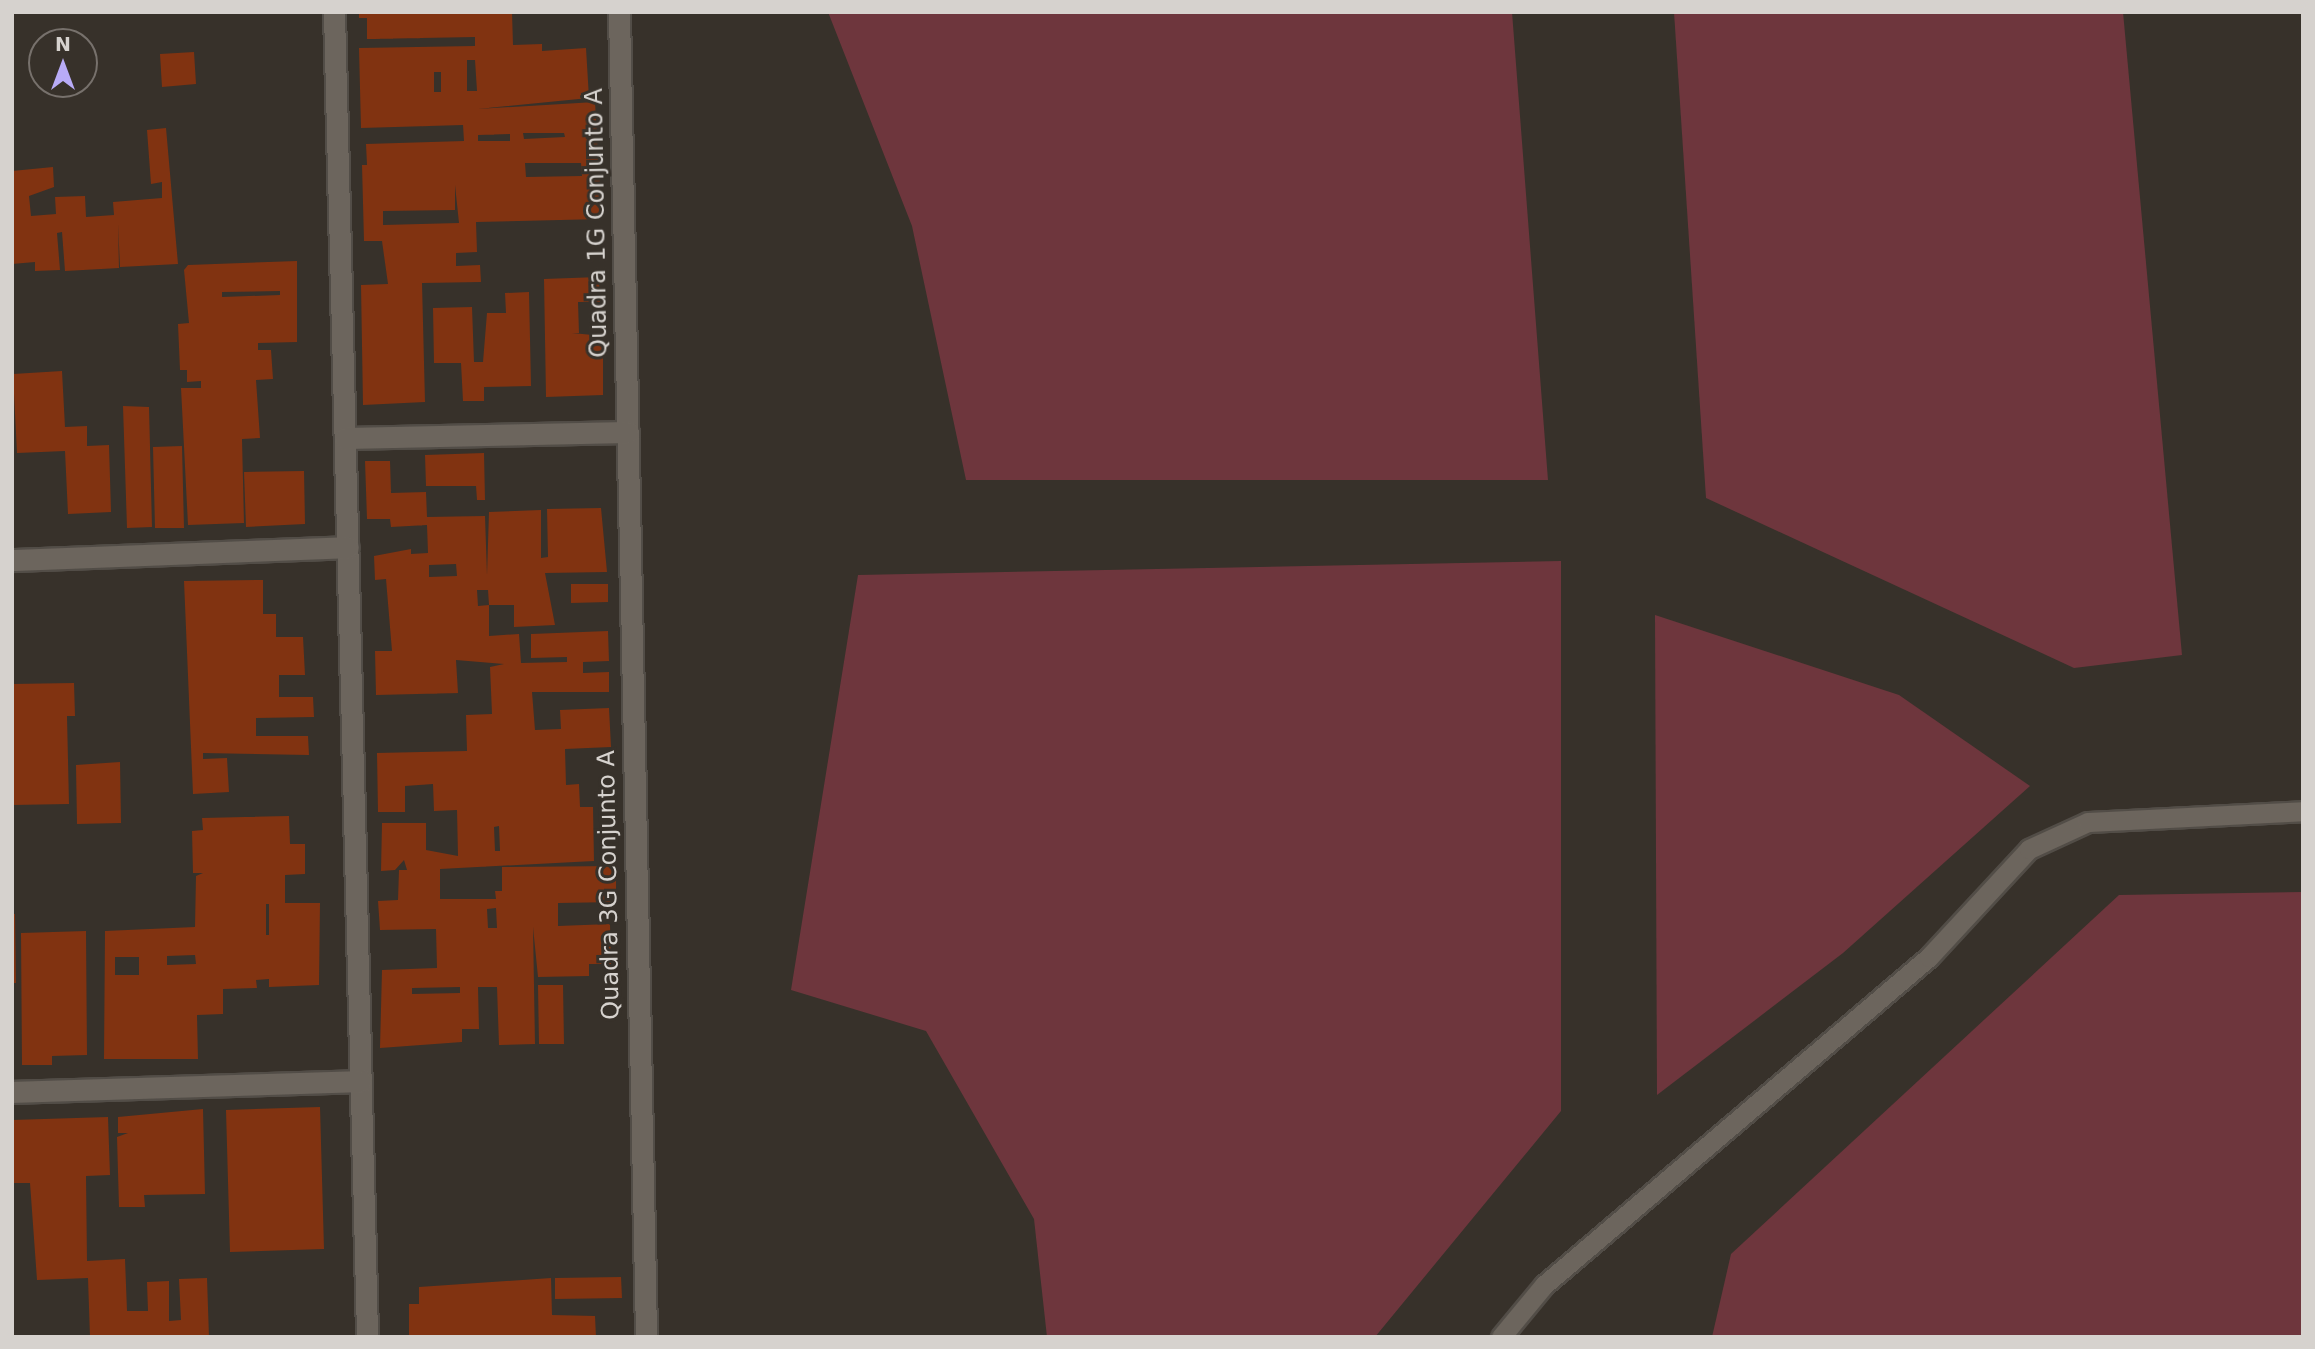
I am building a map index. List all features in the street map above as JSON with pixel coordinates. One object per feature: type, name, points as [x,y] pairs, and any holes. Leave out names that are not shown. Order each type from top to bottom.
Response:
[{"type":"street","points":[[334,12],[367,1337]]},
{"type":"street","name":"Quadra 1G Conjunto A","points":[[619,12],[628,432]]},
{"type":"street","points":[[345,438],[628,432]]},
{"type":"street","name":"Quadra 3G Conjunto A","points":[[628,432],[646,1337]]},
{"type":"street","points":[[12,560],[348,547]]},
{"type":"street","points":[[12,1092],[361,1081]]},
{"type":"lane","points":[[1501,1337],[1544,1285],[1929,957],[2029,849],[2088,822],[2303,811]]},
{"type":"shaded area","points":[[828,12],[1512,12],[1548,480],[966,480],[912,226]]},
{"type":"shaded area","points":[[1674,12],[2123,12],[2182,655],[2074,668],[1706,498]]},
{"type":"shaded area","points":[[1561,561],[1561,1111],[1375,1337],[1047,1337],[1034,1219],[926,1031],[791,990],[858,575]]},
{"type":"shaded area","points":[[1655,615],[1899,695],[2030,786],[1843,953],[1657,1095]]},
{"type":"shaded area","points":[[2303,892],[2303,1337],[1712,1337],[1731,1254],[2119,895]]},
{"type":"building","points":[[359,12],[512,12],[513,45],[542,44],[542,51],[586,48],[589,98],[477,109],[595,102],[602,219],[476,222],[477,252],[456,253],[456,266],[480,265],[481,282],[422,283],[425,402],[363,405],[361,285],[388,284],[382,241],[364,241],[362,165],[367,165],[366,144],[464,141],[463,125],[361,128],[359,48],[475,46],[475,37],[367,39],[367,18],[359,18]],"holes":[[[467,60],[475,60],[477,91],[467,91]],[[434,72],[441,72],[441,92],[434,92]],[[523,133],[564,133],[565,137],[524,139]],[[510,134],[510,141],[478,141],[478,135]],[[525,163],[581,163],[582,176],[526,177]],[[455,185],[459,223],[383,225],[383,211],[455,210]]]},
{"type":"building","points":[[194,52],[196,84],[162,87],[160,54]]},
{"type":"building","points":[[166,128],[178,264],[120,267],[118,224],[119,268],[65,271],[62,232],[57,233],[60,270],[35,271],[35,262],[12,264],[12,171],[53,167],[54,187],[29,196],[31,216],[56,214],[55,197],[85,196],[86,217],[114,215],[113,202],[162,198],[162,182],[151,184],[147,130]]},
{"type":"building","points":[[297,261],[297,342],[258,343],[258,350],[271,350],[273,379],[256,380],[260,438],[242,439],[244,523],[188,525],[181,388],[201,388],[201,381],[187,382],[187,370],[180,370],[178,324],[189,323],[184,270],[188,265]],"holes":[[[280,291],[280,295],[222,297],[222,292]]]},
{"type":"building","points":[[599,277],[600,302],[578,302],[579,333],[572,333],[603,336],[603,395],[546,397],[544,279]]},
{"type":"building","points":[[529,292],[531,386],[484,387],[484,401],[463,401],[461,363],[434,363],[433,308],[472,307],[474,362],[483,362],[487,313],[506,313],[505,293]]},
{"type":"building","points":[[62,371],[65,427],[87,426],[87,446],[109,445],[111,512],[68,514],[65,451],[17,453],[13,374]]},
{"type":"building","points":[[123,406],[149,407],[152,527],[127,528]]},
{"type":"building","points":[[182,446],[184,528],[155,528],[153,447]]},
{"type":"building","points":[[484,453],[485,500],[477,500],[476,486],[426,486],[425,455]]},
{"type":"building","points":[[365,461],[390,461],[391,493],[426,492],[427,517],[485,516],[487,575],[489,512],[541,510],[541,558],[548,557],[547,509],[601,508],[607,572],[545,573],[555,625],[514,627],[514,605],[489,605],[489,636],[519,634],[521,663],[567,662],[567,657],[531,658],[531,634],[608,631],[609,661],[583,662],[583,673],[609,672],[609,692],[532,692],[535,730],[561,729],[560,710],[609,708],[611,747],[565,749],[566,785],[579,784],[580,807],[593,807],[594,861],[440,869],[440,899],[496,899],[495,891],[502,891],[502,867],[616,866],[616,902],[558,903],[558,926],[610,924],[611,964],[589,964],[589,976],[538,977],[533,927],[535,1044],[499,1045],[497,987],[478,987],[479,1029],[462,1029],[462,1042],[380,1048],[382,970],[437,968],[436,929],[380,930],[378,901],[398,900],[399,870],[407,870],[404,860],[395,870],[381,871],[382,823],[426,823],[426,850],[458,856],[457,810],[434,811],[433,784],[405,786],[405,812],[378,812],[377,753],[467,751],[466,715],[492,714],[490,667],[504,664],[456,660],[458,693],[376,695],[375,651],[392,651],[386,579],[375,580],[374,556],[411,549],[411,554],[428,553],[427,525],[391,527],[390,519],[367,519]],"holes":[[[456,564],[457,576],[429,577],[429,565]],[[477,590],[488,590],[489,605],[478,606]],[[499,826],[500,851],[495,851],[494,827]],[[496,908],[497,928],[488,928],[487,909]],[[460,987],[460,993],[412,994],[412,988]]]},
{"type":"building","points":[[304,471],[305,524],[246,527],[244,472]]},
{"type":"building","points":[[263,580],[263,614],[276,614],[276,637],[303,637],[305,675],[279,675],[279,697],[313,697],[314,717],[256,718],[256,736],[308,736],[309,755],[203,753],[203,759],[227,758],[229,792],[193,794],[184,581]]},
{"type":"building","points":[[571,584],[608,584],[608,602],[571,603]]},
{"type":"building","points":[[74,683],[75,716],[67,716],[69,804],[12,805],[12,684]]},
{"type":"building","points":[[120,762],[121,823],[77,824],[76,765]]},
{"type":"building","points":[[289,816],[290,844],[305,844],[305,874],[285,875],[285,903],[320,903],[319,985],[269,987],[269,979],[256,980],[257,988],[223,989],[223,1014],[197,1015],[198,1059],[104,1059],[105,931],[195,927],[196,876],[203,873],[193,873],[192,831],[203,830],[202,818]],"holes":[[[266,904],[269,904],[269,935],[266,935]],[[195,955],[196,964],[167,965],[167,956]],[[115,957],[139,957],[139,975],[115,975]]]},
{"type":"building","points":[[12,914],[15,914],[16,983],[12,983]]},
{"type":"building","points":[[86,931],[87,1055],[52,1056],[52,1065],[22,1065],[21,933]]},
{"type":"building","points":[[538,985],[563,985],[564,1044],[539,1044]]},
{"type":"building","points":[[320,1107],[324,1249],[230,1252],[226,1110]]},
{"type":"building","points":[[203,1109],[205,1194],[144,1195],[145,1207],[119,1207],[117,1137],[128,1133],[118,1133],[118,1117]]},
{"type":"building","points":[[108,1117],[110,1175],[86,1176],[87,1261],[125,1259],[127,1311],[148,1311],[147,1282],[169,1281],[169,1321],[181,1320],[179,1279],[207,1278],[209,1337],[90,1337],[88,1278],[37,1280],[30,1183],[12,1183],[12,1120]]},
{"type":"building","points":[[621,1277],[622,1298],[555,1299],[555,1278]]},
{"type":"building","points":[[551,1278],[552,1315],[595,1316],[596,1337],[409,1337],[409,1304],[419,1304],[419,1287]]}]
